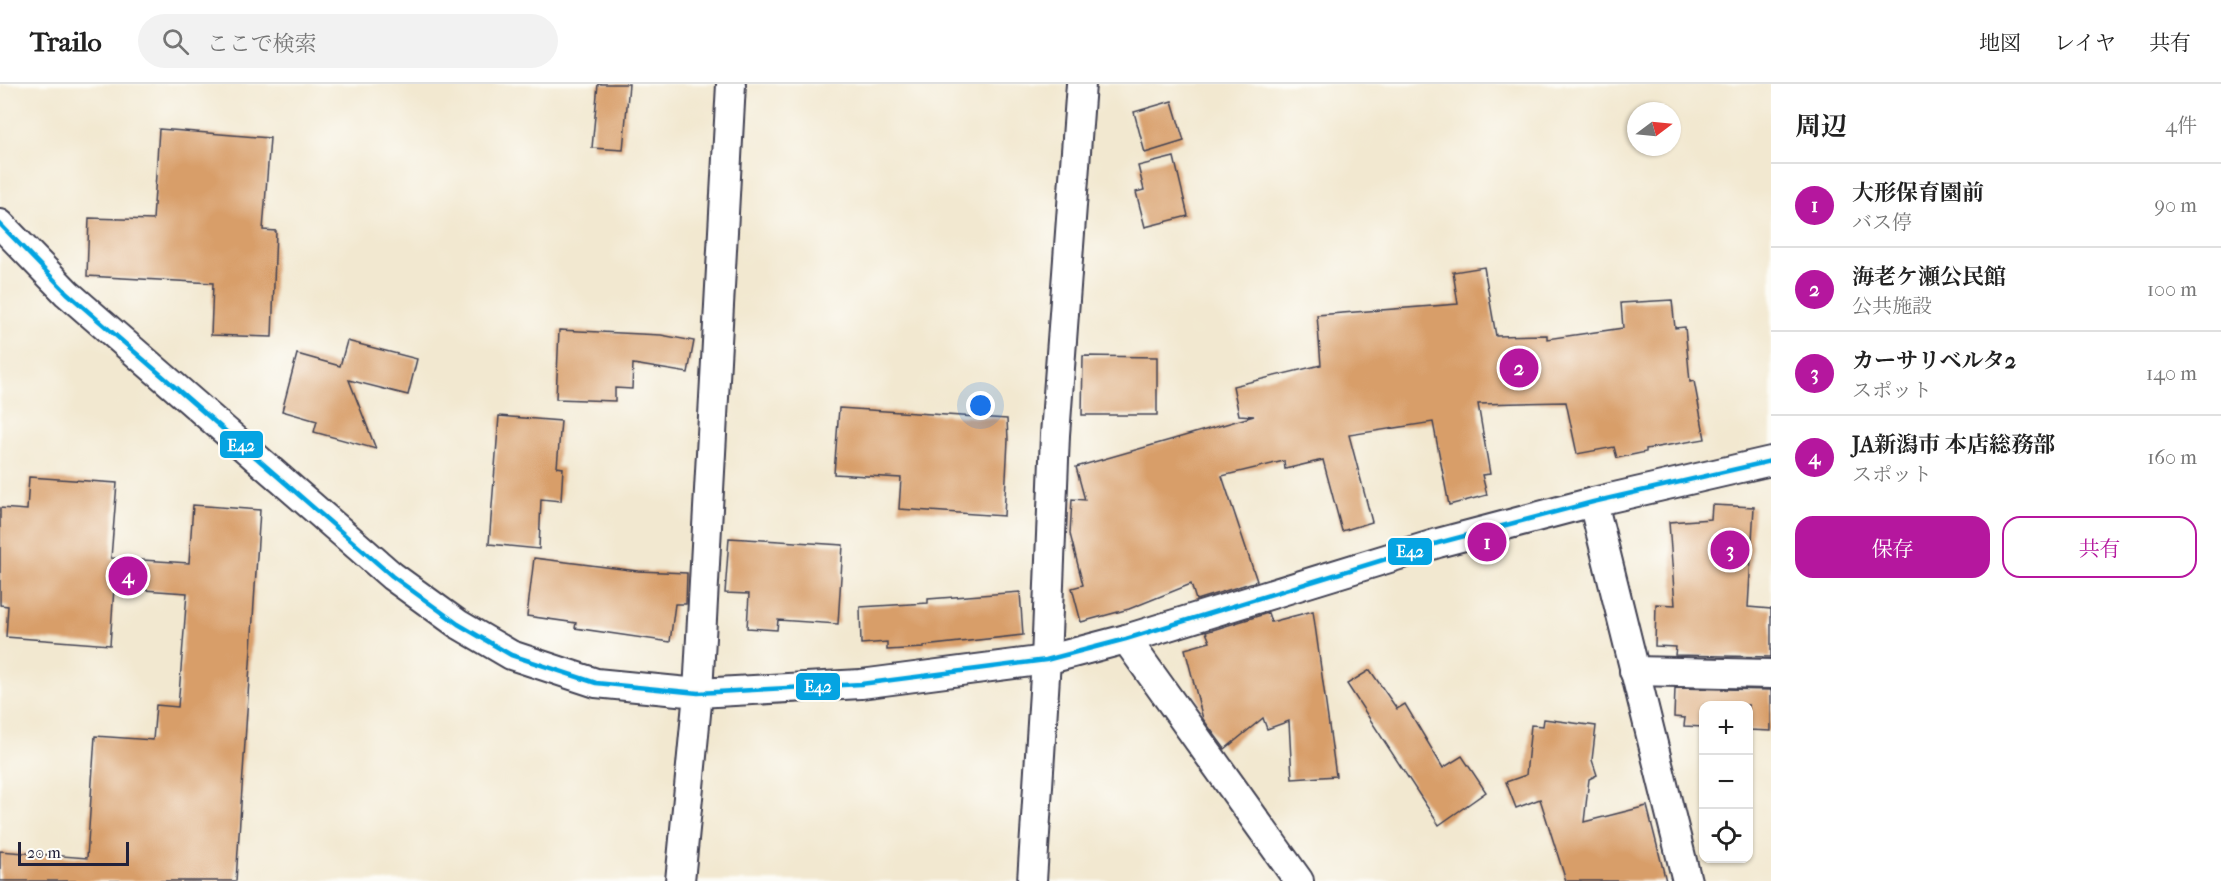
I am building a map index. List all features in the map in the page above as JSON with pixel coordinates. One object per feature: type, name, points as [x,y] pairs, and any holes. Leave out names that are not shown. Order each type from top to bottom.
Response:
[{"type":"street","points":[[680,881],[698,693],[731,84]]},
{"type":"street","points":[[1032,881],[1046,660],[1055,435],[1081,84]]},
{"type":"street","points":[[0,224],[76,301],[392,576],[458,624],[511,656],[596,683],[698,693],[861,684],[1046,660],[1126,639],[1438,543],[1593,502],[1771,461]]},
{"type":"street","points":[[1593,502],[1687,881]]},
{"type":"street","points":[[1126,639],[1299,881]]},
{"type":"street","points":[[1634,671],[1771,674]]},
{"type":"building","points":[[598,84],[629,84],[623,150],[592,148]]},
{"type":"building","points":[[1172,101],[1184,141],[1145,153],[1134,112]]},
{"type":"building","points":[[159,129],[270,138],[263,230],[276,231],[272,337],[211,335],[213,283],[87,276],[89,218],[153,220]]},
{"type":"building","points":[[1174,157],[1188,216],[1145,227],[1136,192],[1144,190],[1138,166]]},
{"type":"building","points":[[1484,267],[1496,336],[1547,335],[1547,339],[1623,328],[1621,303],[1672,300],[1675,328],[1685,327],[1690,382],[1694,381],[1705,439],[1646,449],[1646,452],[1617,458],[1614,447],[1577,454],[1566,402],[1478,404],[1490,474],[1482,475],[1487,495],[1449,505],[1433,422],[1349,435],[1372,522],[1342,531],[1323,460],[1285,469],[1284,461],[1222,476],[1257,581],[1196,600],[1191,584],[1129,609],[1081,622],[1072,588],[1083,585],[1070,534],[1072,499],[1085,500],[1076,467],[1254,416],[1239,415],[1233,386],[1321,365],[1317,315],[1458,304],[1453,272]]},
{"type":"building","points":[[559,330],[661,335],[694,341],[688,373],[633,364],[632,389],[615,388],[615,401],[556,399]]},
{"type":"building","points":[[347,341],[417,359],[408,395],[349,380],[376,449],[314,432],[317,421],[282,411],[297,354],[340,366]]},
{"type":"building","points":[[1083,356],[1157,357],[1157,415],[1082,415]]},
{"type":"building","points":[[839,408],[1007,419],[1004,516],[899,509],[901,478],[834,474]]},
{"type":"building","points":[[499,416],[561,421],[557,467],[563,468],[561,501],[541,499],[539,549],[489,544]]},
{"type":"building","points":[[29,477],[117,483],[111,558],[189,563],[193,505],[260,510],[236,881],[0,881],[0,851],[87,858],[95,736],[153,740],[156,705],[178,707],[187,593],[114,588],[110,645],[6,637],[8,606],[0,605],[0,508],[27,510]]},
{"type":"building","points":[[1712,505],[1754,507],[1748,607],[1771,609],[1771,657],[1675,655],[1676,647],[1655,646],[1656,604],[1675,605],[1669,522],[1711,519]]},
{"type":"building","points":[[729,538],[843,545],[838,624],[778,620],[777,630],[747,628],[749,594],[725,593]]},
{"type":"building","points":[[534,558],[638,571],[687,573],[686,604],[675,604],[670,642],[575,628],[576,623],[527,616]]},
{"type":"building","points":[[1020,592],[1023,635],[924,646],[924,648],[887,650],[887,642],[861,644],[860,607],[928,603],[928,599]]},
{"type":"building","points":[[1313,611],[1336,776],[1292,779],[1289,721],[1267,729],[1263,718],[1225,749],[1203,719],[1185,649],[1210,642],[1206,632],[1268,613],[1271,622]]},
{"type":"building","points":[[1370,670],[1397,709],[1405,704],[1443,768],[1462,756],[1486,792],[1439,825],[1347,684]]},
{"type":"building","points":[[1675,688],[1771,690],[1771,731],[1753,730],[1753,701],[1699,701],[1699,727],[1684,726],[1685,718],[1674,717]]},
{"type":"building","points":[[1544,719],[1596,726],[1592,760],[1597,775],[1589,779],[1584,822],[1647,806],[1666,881],[1566,881],[1540,799],[1516,808],[1506,782],[1526,775],[1531,725],[1543,726]]},
{"type":"transit line","name":"E42","points":[[0,224],[67,293],[392,576],[458,624],[511,655],[596,683],[698,693],[861,684],[1046,660],[1126,639],[1438,543],[1593,502],[1771,461]]},
{"type":"place","name":"海老ケ瀬公民館","points":[[1519,368]]},
{"type":"place","name":"大形保育園前","points":[[1487,542]]},
{"type":"place","name":"カーサリベルタ2","points":[[1730,550]]},
{"type":"place","name":"JA新潟市 本店総務部","points":[[128,576]]}]
